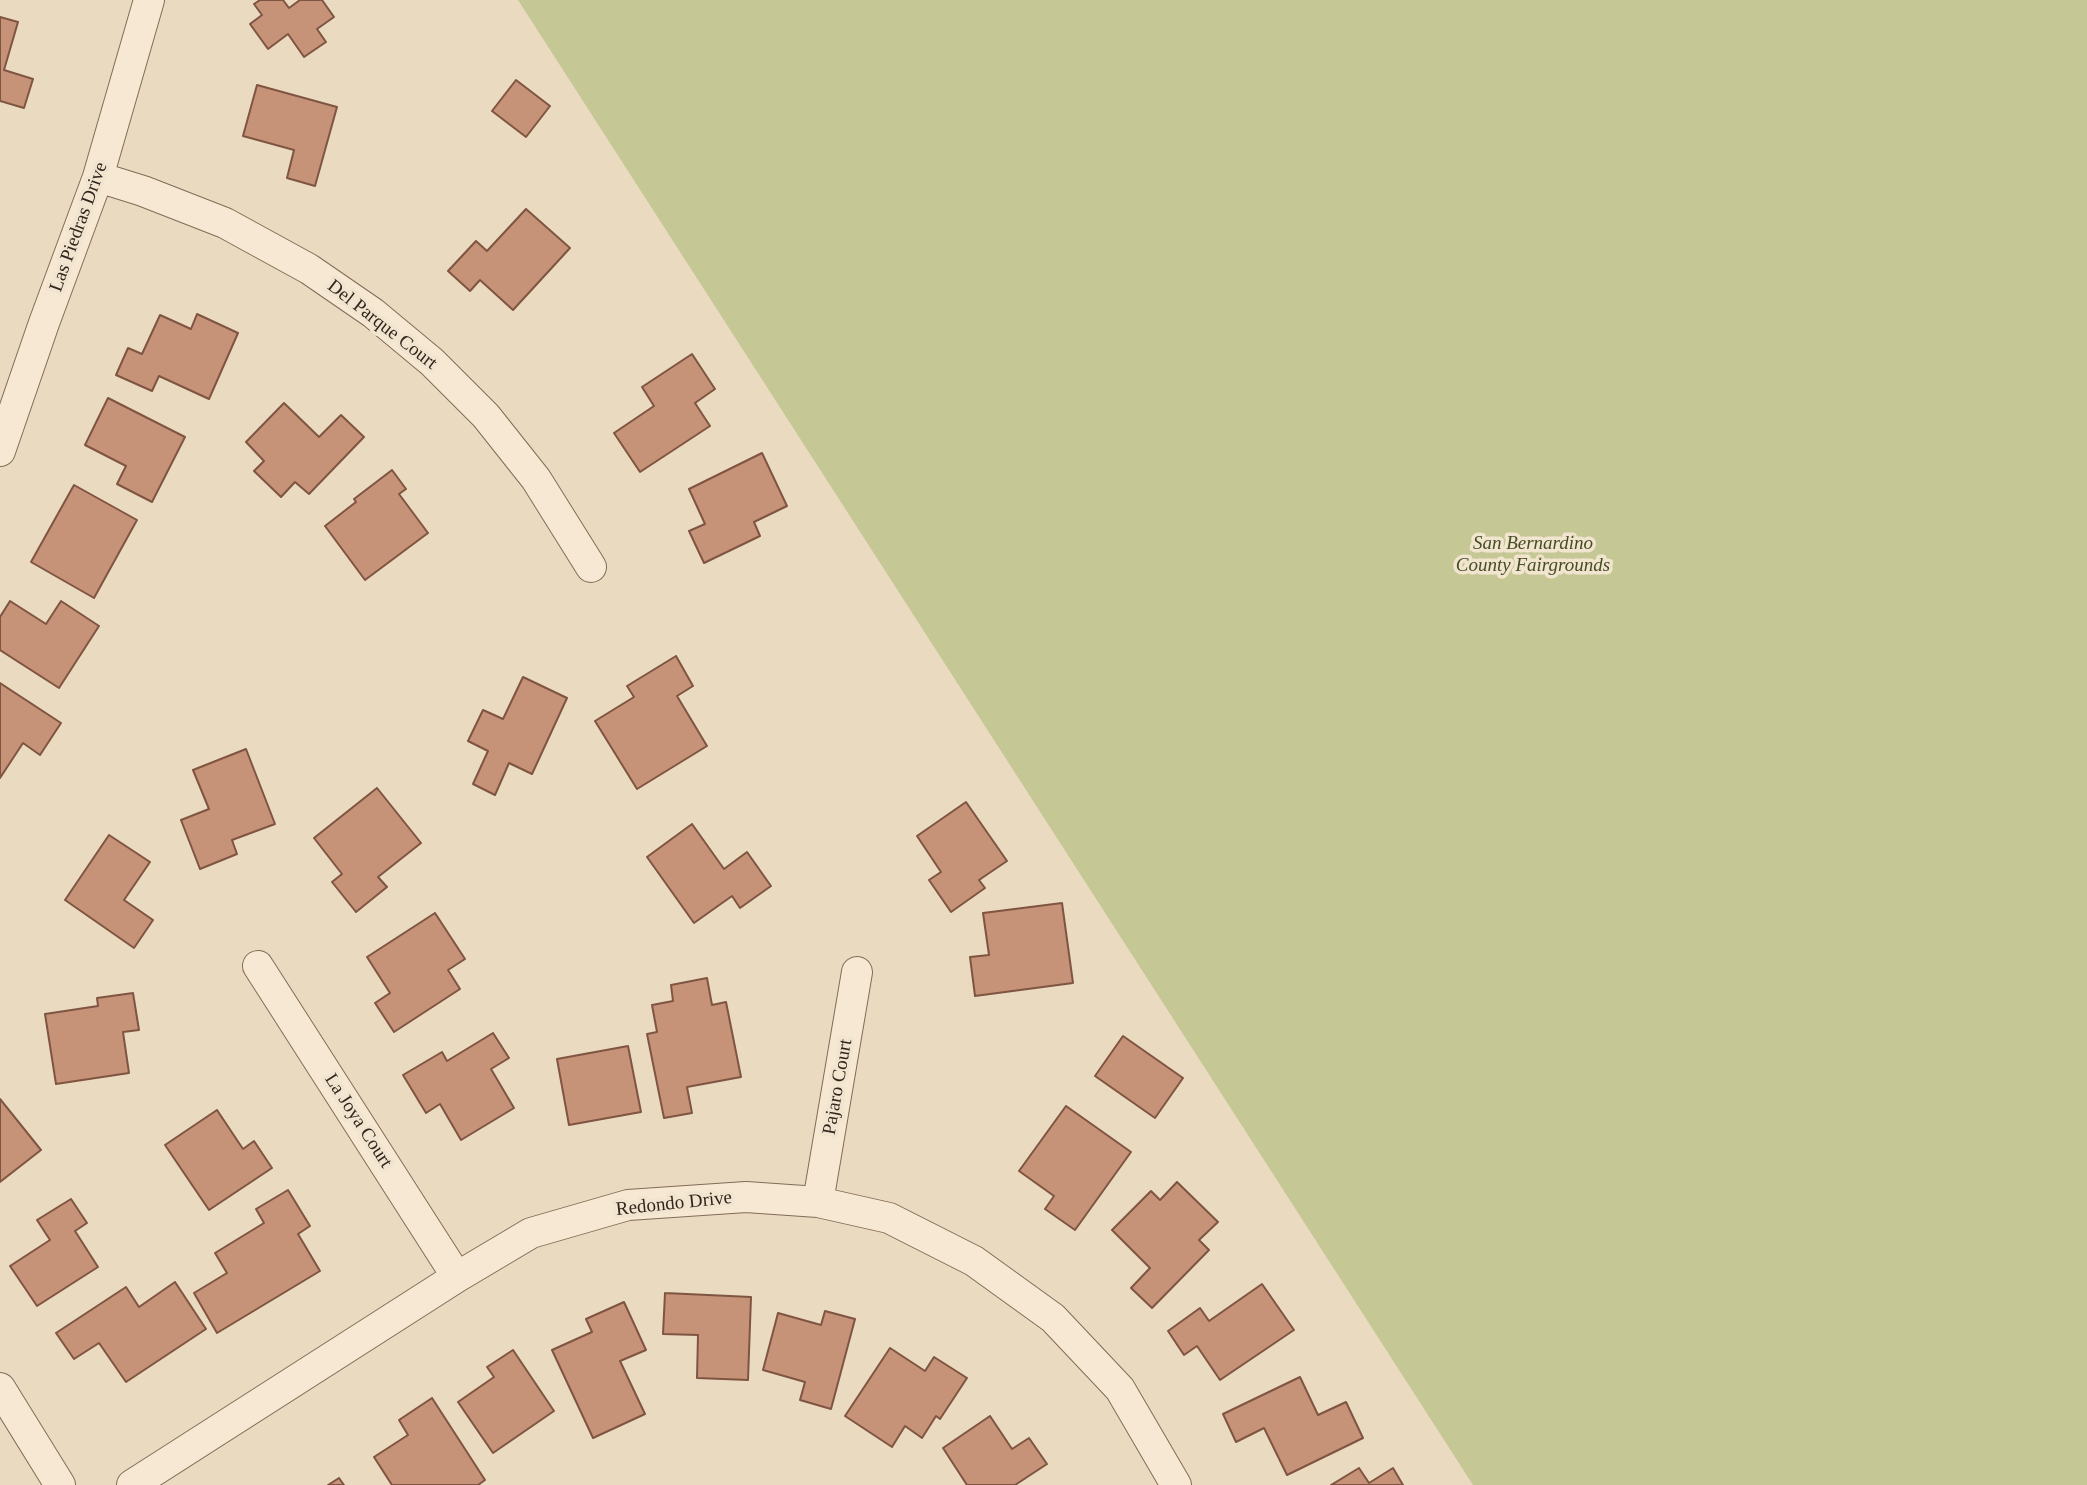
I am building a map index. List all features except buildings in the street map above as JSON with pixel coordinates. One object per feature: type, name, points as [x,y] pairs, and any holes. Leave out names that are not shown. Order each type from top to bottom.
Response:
[{"type":"street","name":"Las Piedras Drive","points":[[0,451],[44,323],[99,177],[149,0]]},
{"type":"street","name":"Del Parque Court","points":[[99,177],[225,223],[309,269],[373,313],[432,362],[486,416],[536,479],[592,567]]},
{"type":"street","name":"La Joya Court","points":[[258,966],[457,1277]]},
{"type":"street","name":"Pajaro Court","points":[[818,1202],[858,972]]},
{"type":"street","name":"Redondo Drive","points":[[132,1485],[457,1277],[531,1233],[628,1205],[746,1197],[818,1202],[889,1218],[974,1261],[1053,1318],[1121,1389],[1176,1485]]},
{"type":"street","points":[[0,1388],[60,1485]]},
{"type":"green space","name":"San Bernardino County Fairgrounds","points":[[518,0],[2087,0],[2087,1485],[1473,1485]]}]
